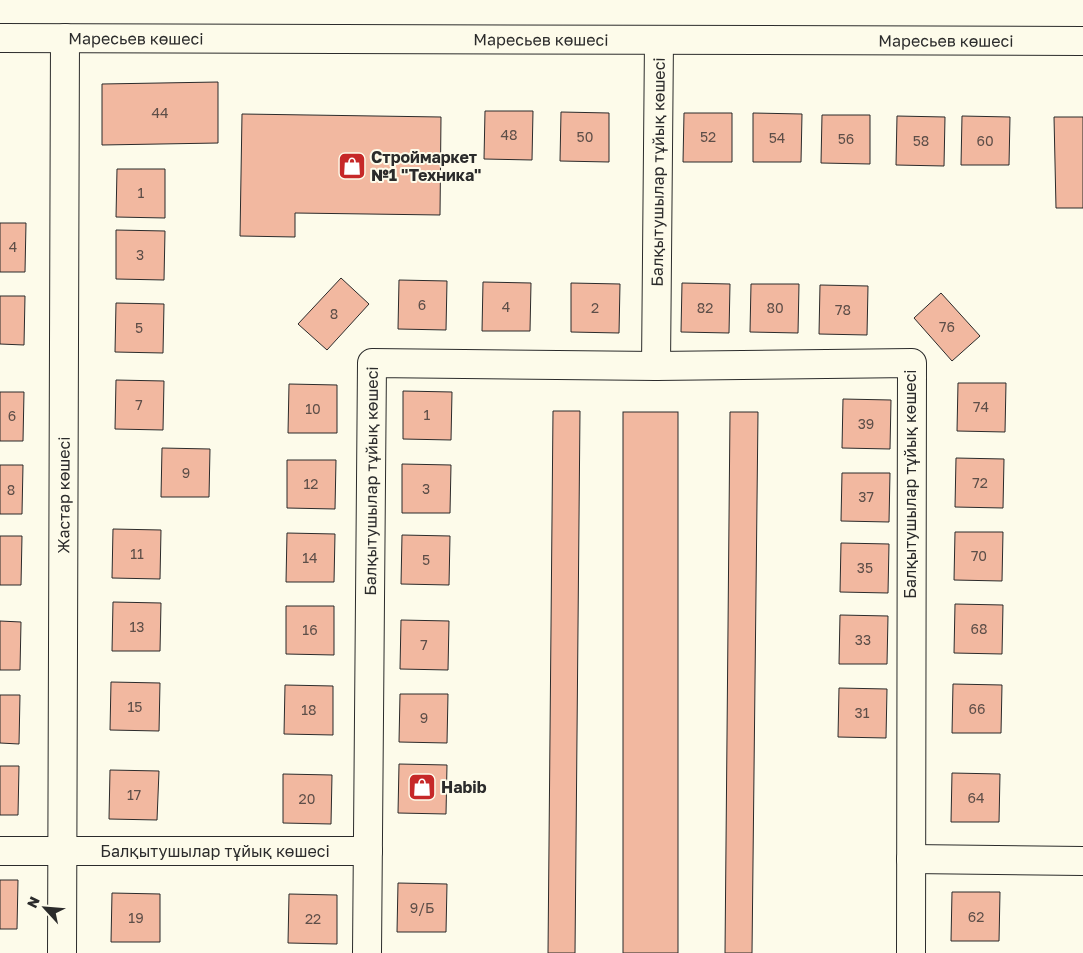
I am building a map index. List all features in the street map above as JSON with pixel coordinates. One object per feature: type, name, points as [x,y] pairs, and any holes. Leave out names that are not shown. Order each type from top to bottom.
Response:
[{"type":"street","name":"Маресьев көшесі","points":[[0,38],[1083,41]]},
{"type":"street","name":"Жастар көшесі","points":[[62,953],[64,38]]},
{"type":"street","name":"Балқытушылар тұйық көшесі","points":[[656,366],[659,40]]},
{"type":"street","name":"Балқытушылар тұйық көшесі","points":[[367,953],[372,363],[656,366],[912,363],[911,953]]},
{"type":"street","name":"Балқытушылар тұйық көшесі","points":[[0,851],[368,851]]},
{"type":"street","points":[[911,859],[1083,860]]},
{"type":"building","points":[[218,82],[218,143],[102,145],[102,84]]},
{"type":"building","points":[[485,111],[533,111],[532,160],[484,159]]},
{"type":"building","points":[[561,112],[609,113],[609,162],[560,161]]},
{"type":"building","points":[[684,113],[732,113],[732,162],[683,162]]},
{"type":"building","points":[[753,113],[802,114],[801,162],[753,162]]},
{"type":"building","points":[[242,114],[441,117],[440,215],[295,213],[295,237],[240,236]]},
{"type":"building","points":[[822,115],[870,115],[870,164],[821,163]]},
{"type":"building","points":[[897,116],[945,117],[944,166],[896,165]]},
{"type":"building","points":[[962,116],[1010,117],[1009,165],[961,165]]},
{"type":"building","points":[[1054,117],[1083,117],[1083,208],[1056,208]]},
{"type":"building","points":[[117,169],[165,169],[165,218],[116,217]]},
{"type":"building","points":[[0,223],[26,223],[25,272],[0,272]]},
{"type":"building","points":[[116,230],[165,231],[164,280],[116,279]]},
{"type":"building","points":[[341,278],[369,304],[327,350],[298,324]]},
{"type":"building","points":[[399,280],[447,281],[446,330],[398,329]]},
{"type":"building","points":[[483,282],[531,283],[530,331],[482,331]]},
{"type":"building","points":[[571,283],[620,284],[619,333],[571,332]]},
{"type":"building","points":[[682,283],[730,284],[729,333],[681,332]]},
{"type":"building","points":[[751,284],[799,284],[798,333],[750,332]]},
{"type":"building","points":[[820,285],[868,286],[867,335],[819,334]]},
{"type":"building","points":[[941,293],[980,336],[952,361],[914,318]]},
{"type":"building","points":[[0,296],[25,296],[24,345],[0,344]]},
{"type":"building","points":[[116,303],[164,304],[163,353],[115,352]]},
{"type":"building","points":[[116,380],[164,381],[163,430],[115,429]]},
{"type":"building","points":[[958,383],[1006,383],[1005,432],[957,431]]},
{"type":"building","points":[[289,384],[337,385],[337,433],[288,433]]},
{"type":"building","points":[[403,391],[452,392],[451,440],[403,439]]},
{"type":"building","points":[[0,392],[24,392],[23,441],[0,441]]},
{"type":"building","points":[[843,399],[891,400],[890,449],[842,448]]},
{"type":"building","points":[[553,411],[580,411],[575,953],[548,953]]},
{"type":"building","points":[[623,412],[678,412],[678,953],[623,953]]},
{"type":"building","points":[[730,412],[758,412],[752,953],[725,953]]},
{"type":"building","points":[[162,448],[210,449],[209,497],[161,497]]},
{"type":"building","points":[[956,458],[1004,459],[1003,508],[955,507]]},
{"type":"building","points":[[287,460],[336,460],[335,509],[287,508]]},
{"type":"building","points":[[402,464],[451,465],[450,513],[402,513]]},
{"type":"building","points":[[0,465],[23,465],[22,514],[0,514]]},
{"type":"building","points":[[842,473],[890,473],[889,522],[841,521]]},
{"type":"building","points":[[113,529],[161,530],[160,579],[112,578]]},
{"type":"building","points":[[955,532],[1003,532],[1002,581],[954,580]]},
{"type":"building","points":[[287,533],[335,534],[334,582],[286,582]]},
{"type":"building","points":[[402,535],[450,536],[449,585],[401,584]]},
{"type":"building","points":[[0,536],[22,536],[21,585],[0,585]]},
{"type":"building","points":[[841,543],[889,544],[888,593],[840,592]]},
{"type":"building","points":[[113,602],[161,603],[160,651],[112,651]]},
{"type":"building","points":[[955,604],[1003,605],[1002,654],[954,653]]},
{"type":"building","points":[[286,606],[334,606],[334,655],[286,654]]},
{"type":"building","points":[[840,615],[888,616],[887,664],[839,664]]},
{"type":"building","points":[[401,620],[449,621],[448,670],[400,669]]},
{"type":"building","points":[[0,621],[21,622],[20,670],[0,670]]},
{"type":"building","points":[[111,682],[160,683],[159,731],[110,730]]},
{"type":"building","points":[[953,684],[1002,685],[1001,733],[952,733]]},
{"type":"building","points":[[285,685],[333,686],[333,735],[284,734]]},
{"type":"building","points":[[839,688],[887,689],[886,738],[838,737]]},
{"type":"building","points":[[400,694],[448,694],[447,743],[399,742]]},
{"type":"building","points":[[0,695],[20,695],[19,744],[0,743]]},
{"type":"building","points":[[399,764],[447,765],[446,814],[398,813]]},
{"type":"building","points":[[0,766],[19,766],[18,815],[0,815]]},
{"type":"building","points":[[110,770],[159,771],[157,820],[109,819]]},
{"type":"building","points":[[952,773],[1000,774],[999,822],[951,822]]},
{"type":"building","points":[[283,774],[332,775],[331,824],[283,823]]},
{"type":"building","points":[[0,880],[18,880],[17,929],[0,929]]},
{"type":"building","points":[[398,883],[447,884],[446,932],[397,932]]},
{"type":"building","points":[[952,892],[1000,892],[999,941],[951,941]]},
{"type":"building","points":[[112,893],[160,894],[160,942],[111,942]]},
{"type":"building","points":[[289,894],[337,895],[337,944],[288,943]]},
{"type":"place","name":"Строймаркет №1 \"Техника\"","points":[[352,166]]},
{"type":"place","name":"Habib","points":[[422,787]]}]
